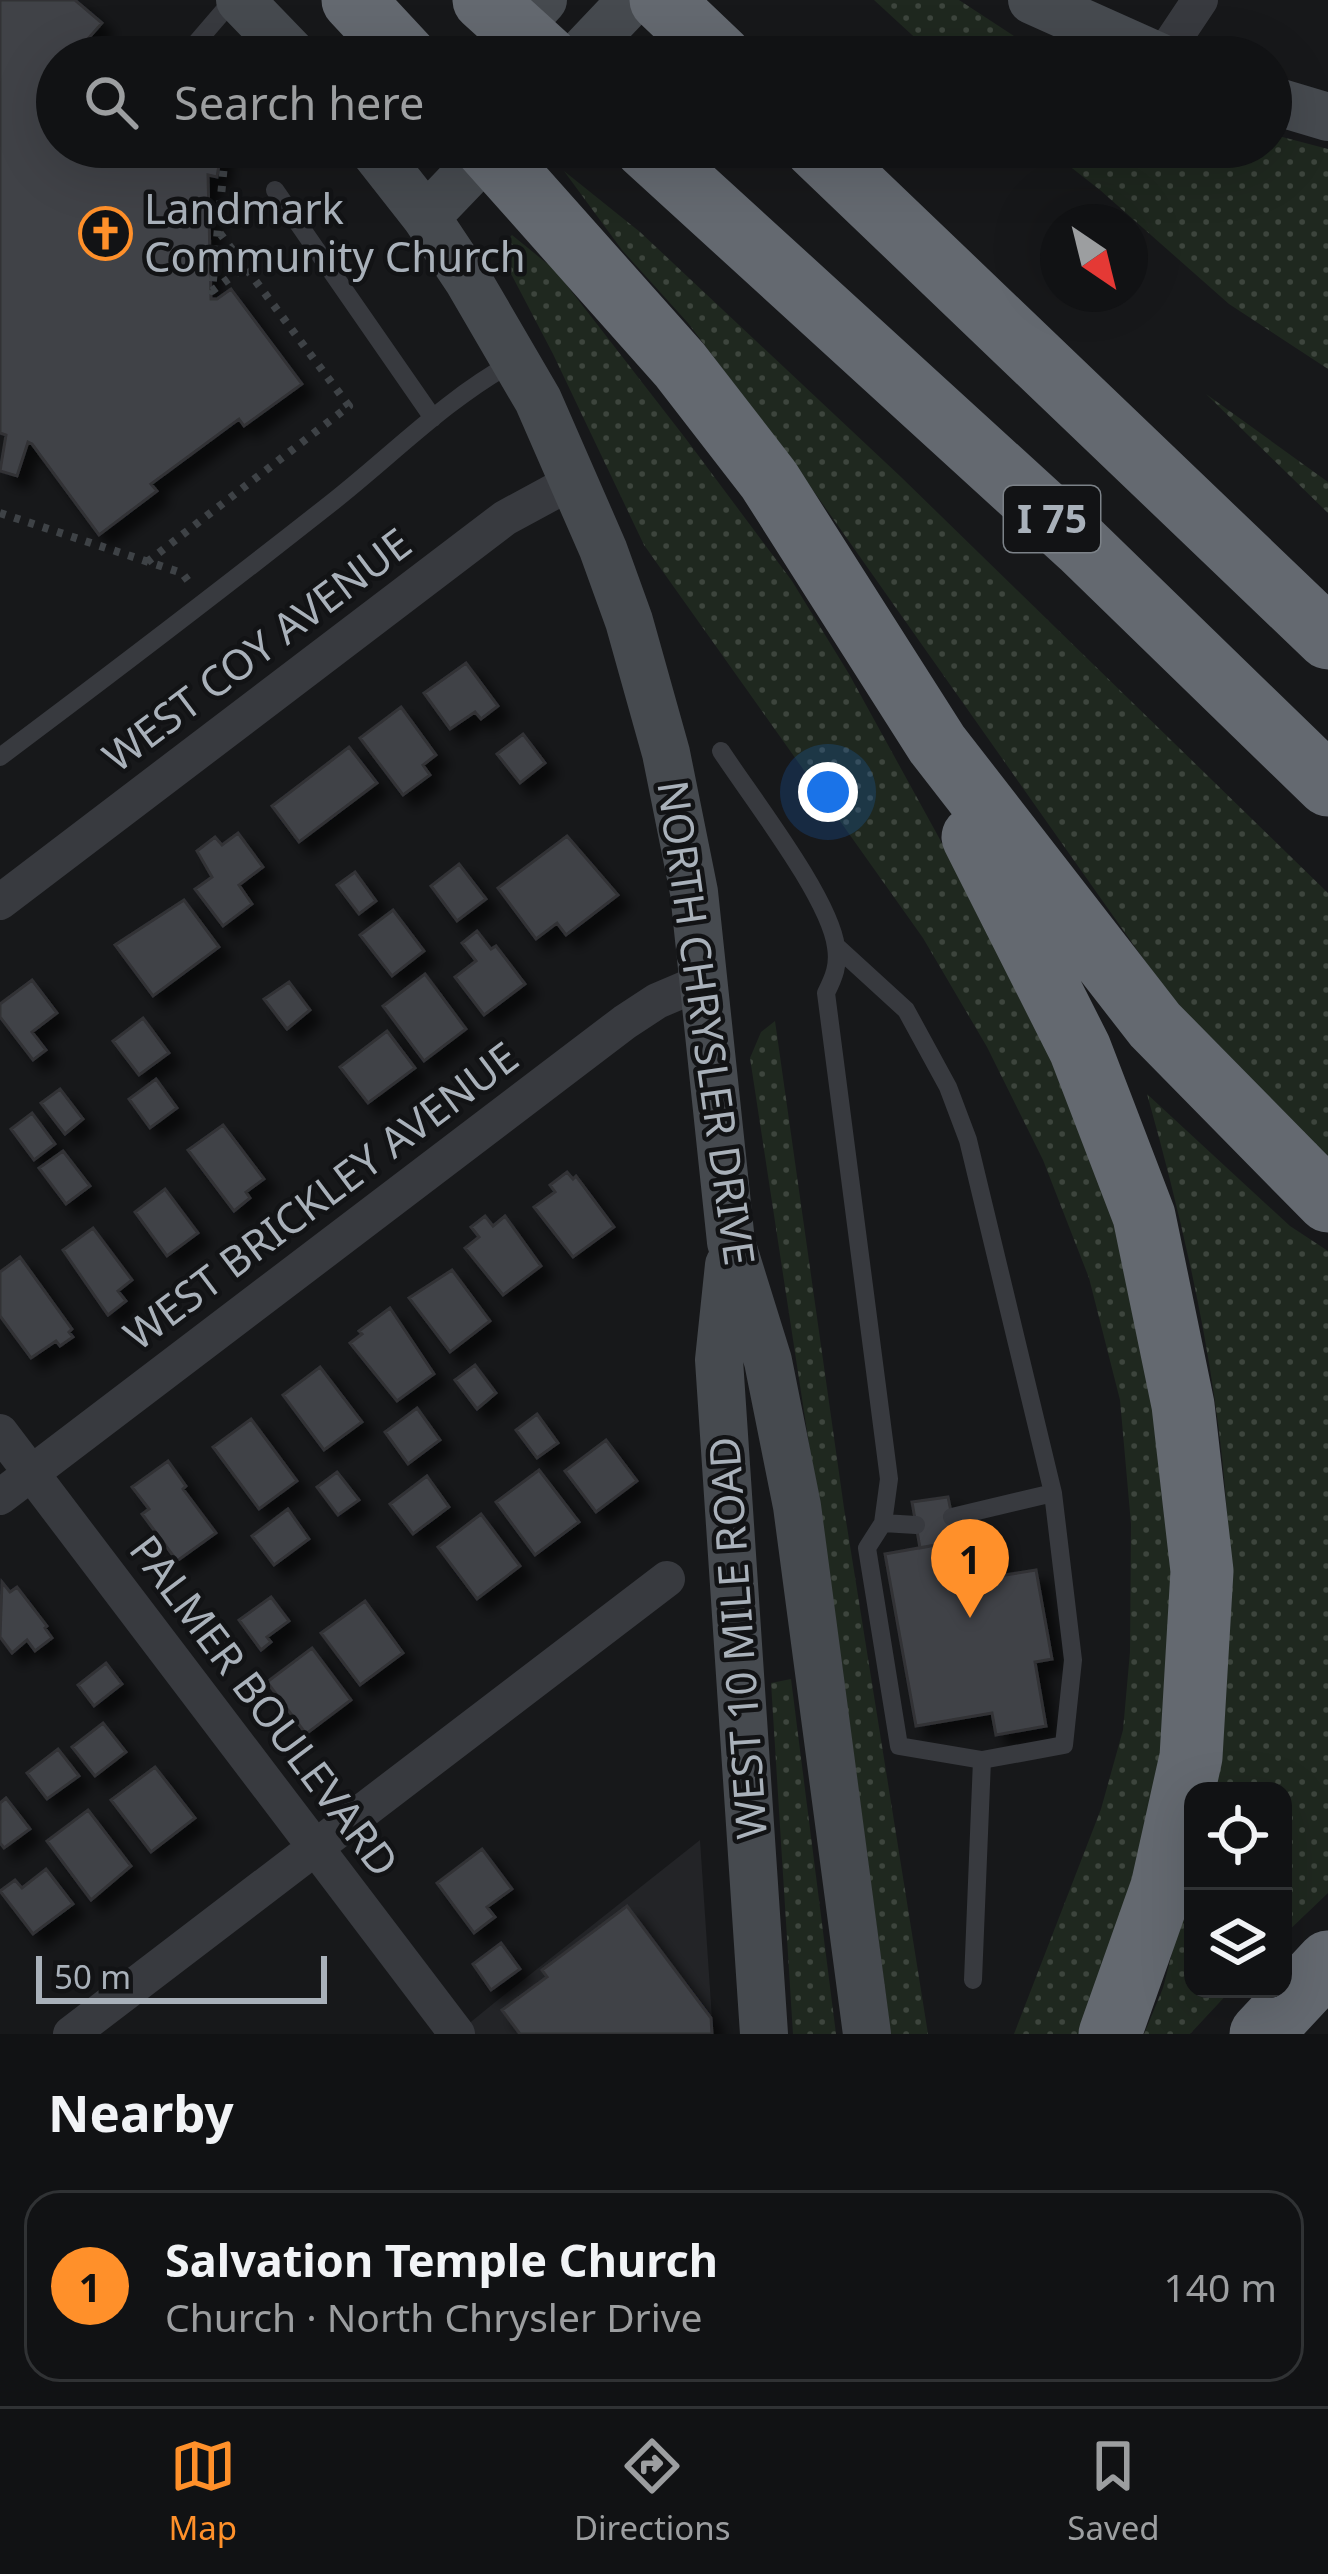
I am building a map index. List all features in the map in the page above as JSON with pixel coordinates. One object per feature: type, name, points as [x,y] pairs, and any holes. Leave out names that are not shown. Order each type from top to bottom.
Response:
[{"type":"highway","points":[[352,0],[386,36]]},
{"type":"highway","points":[[484,0],[524,36]]},
{"type":"highway","points":[[662,0],[699,36]]},
{"type":"highway","name":"I 75","points":[[668,168],[1082,546],[1328,785]]},
{"type":"highway","name":"I 75","points":[[837,168],[1328,638]]},
{"type":"highway","points":[[466,173],[680,365],[769,480],[937,744],[1155,1025],[1328,1201]]},
{"type":"highway","points":[[937,744],[982,860],[1080,1049],[1144,1216],[1183,1405],[1202,1571],[1191,1757],[1162,1887],[1110,2034]]},
{"type":"highway","points":[[1261,2034],[1328,1962]]},
{"type":"main road","points":[[237,0],[274,36]]},
{"type":"main road","points":[[510,36],[543,0]]},
{"type":"main road","points":[[598,36],[632,0]]},
{"type":"main road","points":[[1032,0],[1113,36]]},
{"type":"main road","points":[[1292,107],[1328,118]]},
{"type":"main road","name":"NORTH CHRYSLER DRIVE","points":[[466,173],[516,361],[574,480],[629,621],[666,753],[694,892],[731,1242],[768,1360],[796,1506],[867,2034]]},
{"type":"main road","name":"WEST 10 MILE ROAD","points":[[731,1242],[719,1360],[764,2034]]},
{"type":"street","points":[[1175,36],[1200,0]]},
{"type":"street","name":"WEST COY AVENUE","points":[[0,902],[505,518],[574,480]]},
{"type":"street","name":"WEST BRICKLEY AVENUE","points":[[0,1497],[626,1022],[657,1000],[704,981]]},
{"type":"street","name":"PALMER BOULEVARD","points":[[0,1432],[457,2034]]},
{"type":"street","points":[[71,2034],[668,1579]]},
{"type":"lane","points":[[204,36],[237,0]]},
{"type":"lane","points":[[275,190],[433,418]]},
{"type":"lane","points":[[0,757],[206,603],[473,384],[516,361]]},
{"type":"lane","points":[[721,751],[826,912],[836,946],[837,972],[826,993],[889,1479],[883,1523],[867,1547],[899,1746],[982,1760],[1064,1745],[1073,1660],[1053,1493],[968,1140],[948,1087],[906,1010],[836,946]]},
{"type":"lane","points":[[952,1517],[1053,1493]]},
{"type":"lane","points":[[883,1523],[916,1525]]},
{"type":"lane","points":[[974,1980],[982,1760]]},
{"type":"path","points":[[223,168],[212,291],[246,266]]},
{"type":"path","points":[[147,562],[349,406],[216,228]]},
{"type":"path","points":[[0,513],[182,573],[187,580]]},
{"type":"shaded area","points":[[874,0],[959,0],[1014,36],[913,36]]},
{"type":"shaded area","points":[[1292,140],[1328,149],[1328,369],[1229,304],[1148,232],[1148,204],[1116,204],[1072,168],[1292,168]]},
{"type":"shaded area","points":[[564,171],[640,232],[901,477],[1328,893],[1328,1162],[1247,1083],[1164,988],[798,469],[688,323],[622,250]]},
{"type":"shaded area","points":[[512,235],[555,270],[686,439],[792,581],[849,674],[1059,1056],[1151,1336],[1178,1583],[1155,1807],[1082,2034],[1014,2034],[1101,1809],[1123,1730],[1130,1652],[1131,1524],[1120,1400],[1089,1278],[1043,1160],[987,1047],[923,938],[644,545],[498,249]]},
{"type":"shaded area","points":[[1206,394],[1328,482],[1328,513]]},
{"type":"shaded area","points":[[775,1021],[844,1508],[928,2034],[891,2034],[834,1608],[750,1058],[761,1032]]},
{"type":"shaded area","points":[[1147,1094],[1290,1226],[1328,1251],[1328,1893],[1292,1927],[1292,1782],[1211,1782],[1229,1623],[1228,1535],[1216,1407],[1179,1218]]},
{"type":"shaded area","points":[[791,1679],[836,2034],[793,2034],[771,1683]]},
{"type":"shaded area","points":[[700,1840],[713,2034],[456,2034],[499,1999]]},
{"type":"shaded area","points":[[1184,1907],[1184,1998],[1224,1998],[1190,2034],[1144,2034],[1163,1988]]},
{"type":"building","name":"Landmark Community Church","points":[[0,0],[75,0],[102,23],[91,36],[36,36],[36,168],[218,168],[217,177],[208,175],[211,299],[231,289],[302,384],[244,426],[239,419],[151,484],[157,491],[99,535],[32,444],[28,442],[17,476],[0,471],[6,435],[0,433]]},
{"type":"building","points":[[466,663],[498,706],[481,719],[475,712],[450,729],[424,693]]},
{"type":"building","points":[[401,707],[436,755],[423,765],[430,775],[403,795],[360,738]]},
{"type":"building","points":[[523,734],[545,763],[520,783],[497,754]]},
{"type":"building","points":[[349,747],[377,783],[299,842],[272,806]]},
{"type":"building","points":[[238,833],[263,867],[239,885],[252,904],[223,926],[195,889],[212,877],[197,851],[215,837],[222,845]]},
{"type":"building","points":[[567,836],[618,895],[566,935],[557,923],[536,939],[498,888]]},
{"type":"building","points":[[459,864],[486,899],[457,921],[431,886]]},
{"type":"building","points":[[355,872],[376,901],[359,914],[337,885]]},
{"type":"building","points":[[184,900],[219,947],[153,996],[115,945]]},
{"type":"building","points":[[393,910],[424,951],[392,976],[360,935]]},
{"type":"building","points":[[477,931],[491,949],[496,946],[525,984],[484,1015],[455,977],[476,961],[462,943]]},
{"type":"building","points":[[425,974],[466,1029],[424,1061],[383,1006]]},
{"type":"building","points":[[32,980],[57,1013],[32,1032],[46,1050],[33,1060],[0,1017],[0,1004]]},
{"type":"building","points":[[289,982],[310,1010],[287,1029],[264,999]]},
{"type":"building","points":[[143,1018],[169,1053],[139,1075],[113,1041]]},
{"type":"building","points":[[387,1031],[415,1068],[368,1103],[340,1067]]},
{"type":"building","points":[[156,1079],[177,1108],[150,1128],[129,1099]]},
{"type":"building","points":[[60,1089],[83,1119],[65,1134],[41,1103]]},
{"type":"building","points":[[32,1113],[55,1144],[34,1160],[11,1129]]},
{"type":"building","points":[[223,1125],[264,1179],[246,1192],[250,1198],[234,1211],[188,1150]]},
{"type":"building","points":[[63,1151],[90,1186],[66,1204],[39,1168]]},
{"type":"building","points":[[567,1172],[573,1179],[576,1176],[614,1227],[573,1257],[534,1207],[555,1192],[550,1185]]},
{"type":"building","points":[[165,1189],[198,1233],[167,1256],[135,1212]]},
{"type":"building","points":[[485,1216],[493,1226],[505,1216],[541,1266],[503,1295],[465,1248],[479,1237],[471,1227]]},
{"type":"building","points":[[93,1228],[132,1280],[118,1291],[126,1301],[108,1315],[63,1250]]},
{"type":"building","points":[[20,1257],[73,1337],[60,1346],[56,1341],[31,1358],[0,1316],[0,1272]]},
{"type":"building","points":[[452,1270],[490,1321],[450,1352],[409,1298]]},
{"type":"building","points":[[390,1308],[434,1374],[397,1401],[350,1343]]},
{"type":"building","points":[[475,1365],[496,1393],[477,1409],[455,1380]]},
{"type":"building","points":[[320,1367],[362,1422],[324,1450],[283,1395]]},
{"type":"building","points":[[417,1408],[440,1440],[408,1464],[385,1432]]},
{"type":"building","points":[[537,1414],[558,1443],[537,1458],[516,1430]]},
{"type":"building","points":[[251,1419],[297,1481],[259,1509],[213,1447]]},
{"type":"building","points":[[606,1440],[637,1481],[596,1512],[565,1471]]},
{"type":"building","points":[[168,1461],[216,1533],[177,1561],[142,1514],[149,1509],[132,1487]]},
{"type":"building","points":[[539,1470],[579,1522],[535,1555],[496,1502]]},
{"type":"building","points":[[337,1472],[359,1500],[338,1515],[317,1487]]},
{"type":"building","points":[[427,1476],[449,1507],[413,1534],[390,1504]]},
{"type":"building","points":[[948,1497],[957,1541],[920,1548],[912,1502]]},
{"type":"building","points":[[288,1509],[309,1539],[274,1565],[252,1536]]},
{"type":"building","points":[[481,1514],[520,1566],[477,1599],[438,1547]]},
{"type":"building","points":[[991,1535],[999,1576],[1036,1570],[1052,1659],[1035,1662],[1046,1726],[996,1735],[992,1713],[916,1726],[885,1554]]},
{"type":"building","points":[[2,1582],[10,1592],[17,1587],[47,1626],[52,1638],[35,1651],[27,1640],[12,1653],[0,1637]]},
{"type":"building","points":[[271,1597],[289,1621],[267,1637],[271,1642],[261,1650],[239,1620]]},
{"type":"building","points":[[365,1601],[403,1653],[360,1685],[321,1633]]},
{"type":"building","points":[[312,1648],[351,1700],[306,1734],[267,1682]]},
{"type":"building","points":[[106,1663],[122,1684],[94,1706],[78,1685]]},
{"type":"building","points":[[103,1723],[126,1752],[95,1776],[72,1747]]},
{"type":"building","points":[[58,1749],[79,1776],[47,1799],[27,1773]]},
{"type":"building","points":[[155,1767],[195,1818],[151,1852],[111,1800]]},
{"type":"building","points":[[6,1798],[30,1829],[4,1848],[0,1803]]},
{"type":"building","points":[[88,1810],[131,1866],[91,1900],[47,1841]]},
{"type":"building","points":[[482,1849],[512,1889],[487,1907],[495,1917],[474,1933],[437,1883]]},
{"type":"building","points":[[46,1869],[73,1904],[33,1934],[0,1891],[15,1880],[22,1888]]},
{"type":"building","points":[[627,1906],[711,2018],[712,2034],[520,2034],[502,2010],[547,1977],[542,1970]]},
{"type":"building","points":[[501,1943],[520,1969],[491,1990],[473,1964]]},
{"type":"place","name":"Landmark Community Church","points":[[105,233]]},
{"type":"place","name":"Salvation Temple Church","points":[[970,1618]]}]
